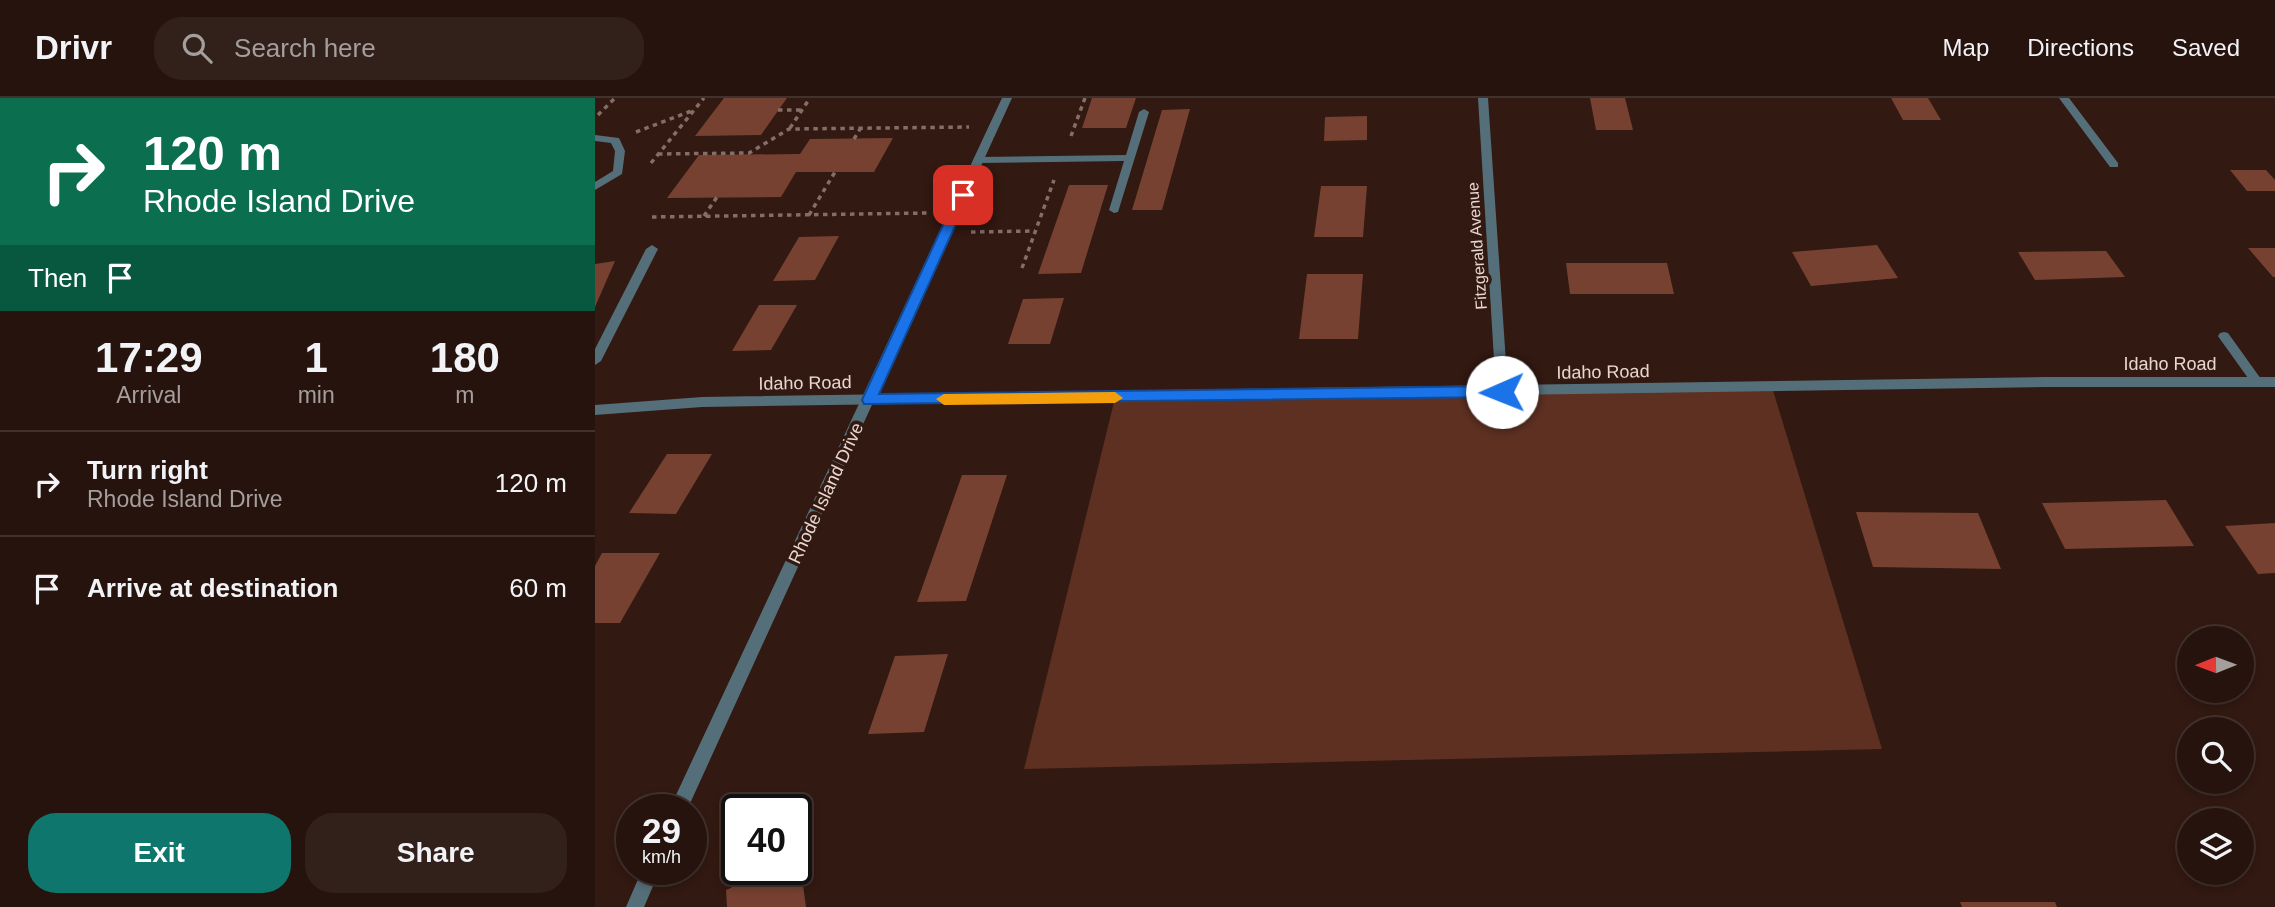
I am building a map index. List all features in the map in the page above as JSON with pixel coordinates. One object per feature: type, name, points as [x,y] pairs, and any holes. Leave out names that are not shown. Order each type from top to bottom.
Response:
[{"type":"street","name":"Rhode Island Drive","points":[[685,794],[1007,98]]},
{"type":"street","name":"Fitzgerald Avenue","points":[[1483,98],[1502,392]]},
{"type":"street","points":[[2064,98],[2114,165]]},
{"type":"street","points":[[1114,210],[1144,112]]},
{"type":"street","points":[[595,138],[615,141],[620,151],[618,172],[595,187]]},
{"type":"street","points":[[979,160],[1130,158]]},
{"type":"street","points":[[595,361],[652,248]]},
{"type":"street","points":[[2224,336],[2257,382]]},
{"type":"street","name":"Idaho Road","points":[[595,410],[702,402],[2045,382],[2275,382]]},
{"type":"street","points":[[635,907],[645,885]]},
{"type":"path","points":[[606,107],[615,98]]},
{"type":"path","points":[[651,163],[704,98]]},
{"type":"path","points":[[658,154],[748,154],[789,129],[810,98]]},
{"type":"path","points":[[615,141],[694,110]]},
{"type":"path","points":[[778,110],[802,110]]},
{"type":"path","points":[[789,129],[994,127]]},
{"type":"path","points":[[854,139],[860,128]]},
{"type":"path","points":[[809,215],[835,172]]},
{"type":"path","points":[[704,216],[717,197]]},
{"type":"path","points":[[652,217],[955,213]]},
{"type":"path","points":[[946,232],[1035,231]]},
{"type":"shaded area","points":[[1772,387],[1882,749],[1024,769],[1115,398]]},
{"type":"building","points":[[724,98],[787,98],[761,135],[695,136]]},
{"type":"building","points":[[1092,98],[1136,98],[1126,128],[1082,128]]},
{"type":"building","points":[[1590,98],[1625,98],[1633,130],[1596,130]]},
{"type":"building","points":[[1891,98],[1928,98],[1941,120],[1903,120]]},
{"type":"building","points":[[1190,109],[1162,210],[1132,210],[1162,110]]},
{"type":"building","points":[[1367,116],[1367,140],[1324,141],[1325,117]]},
{"type":"building","points":[[893,138],[874,172],[796,172],[781,197],[667,198],[699,155],[800,154],[810,139]]},
{"type":"building","points":[[2230,170],[2266,170],[2275,180],[2275,191],[2247,191]]},
{"type":"building","points":[[1069,185],[1108,185],[1081,273],[1038,274]]},
{"type":"building","points":[[1321,186],[1367,186],[1363,237],[1314,237]]},
{"type":"building","points":[[839,236],[815,280],[773,281],[799,237]]},
{"type":"building","points":[[1877,245],[1898,278],[1811,286],[1792,252]]},
{"type":"building","points":[[2248,248],[2275,248],[2275,277],[2273,277]]},
{"type":"building","points":[[2106,251],[2125,277],[2035,280],[2018,252]]},
{"type":"building","points":[[615,261],[595,307],[595,264]]},
{"type":"building","points":[[1566,263],[1667,263],[1674,294],[1570,294]]},
{"type":"building","points":[[1307,274],[1363,274],[1358,339],[1299,339]]},
{"type":"building","points":[[1064,298],[1050,344],[1008,344],[1023,299]]},
{"type":"building","points":[[759,305],[797,305],[771,350],[732,351]]},
{"type":"building","points":[[667,454],[712,454],[676,514],[629,513]]},
{"type":"building","points":[[962,475],[1007,475],[966,601],[917,602]]},
{"type":"building","points":[[2166,500],[2194,546],[2065,549],[2042,503]]},
{"type":"building","points":[[1856,512],[1978,513],[2001,569],[1873,567]]},
{"type":"building","points":[[2275,523],[2275,573],[2258,574],[2225,526]]},
{"type":"building","points":[[602,553],[660,553],[620,623],[595,623],[595,566]]},
{"type":"building","points":[[948,654],[924,732],[868,734],[895,656]]},
{"type":"building","points":[[737,885],[803,885],[806,907],[727,907],[726,890]]},
{"type":"building","points":[[1960,902],[2055,902],[2057,907],[1962,907]]},
{"type":"slow traffic","points":[[944,399],[1115,398]]},
{"type":"route","points":[[963,195],[869,400],[1502,392]]}]
